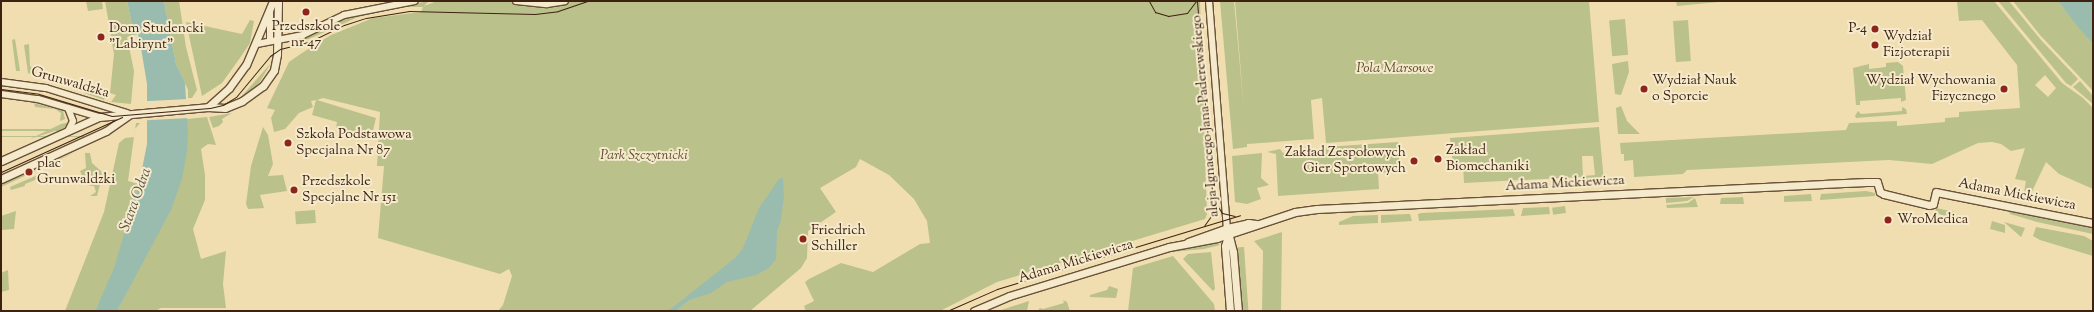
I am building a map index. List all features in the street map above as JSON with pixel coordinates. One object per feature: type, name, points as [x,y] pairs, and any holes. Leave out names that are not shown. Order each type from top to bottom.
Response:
[{"type":"main road","name":"Grunwaldzka","points":[[99,117],[233,105],[263,86],[276,64],[274,39],[278,1]]},
{"type":"main road","points":[[208,107],[236,80],[257,44],[272,4]]},
{"type":"main road","points":[[1,179],[106,131],[131,114]]},
{"type":"main road","points":[[1,162],[99,117]]},
{"type":"main road","name":"Adama Mickiewicza","points":[[974,311],[1014,295],[1186,243],[1295,212],[1317,208],[1877,182],[1880,192],[1884,194],[1929,205],[1933,204],[1936,192],[2093,222]]},
{"type":"main road","points":[[1228,232],[1225,246],[1230,311]]},
{"type":"main road","points":[[1228,232],[1232,245],[1238,311]]},
{"type":"street","points":[[257,44],[274,39],[303,35],[344,15],[415,1]]},
{"type":"street","points":[[516,1],[547,4],[565,1]]},
{"type":"street","name":"aleja Ignacego Jana Paderewskiego","points":[[1209,1],[1228,232]]},
{"type":"street","points":[[272,4],[274,39]]},
{"type":"street","name":"Grunwaldzka","points":[[1,82],[46,88],[131,114]]},
{"type":"street","name":"Grunwaldzka","points":[[1,94],[22,96],[99,117]]},
{"type":"street","points":[[68,108],[73,121],[68,131]]},
{"type":"green space","points":[[86,1],[102,1],[103,9],[88,11]]},
{"type":"green space","points":[[105,1],[127,1],[134,35],[127,37],[134,71],[131,104],[111,102],[116,95],[110,93],[114,54]]},
{"type":"green space","points":[[164,1],[179,1],[186,47],[197,90],[192,98],[188,98],[188,90],[176,64]]},
{"type":"green space","name":"Park Szczytnicki","points":[[429,1],[424,6],[437,1],[1200,1],[1207,214],[1205,219],[997,282],[940,311],[806,311],[804,306],[814,301],[805,282],[809,279],[841,263],[873,272],[920,244],[930,243],[927,221],[914,199],[889,175],[860,159],[856,167],[820,188],[836,212],[808,231],[807,258],[801,268],[750,311],[498,311],[503,305],[512,276],[509,269],[500,274],[378,238],[384,166],[377,166],[380,112],[323,98],[317,100],[376,118],[371,138],[336,128],[337,122],[312,115],[316,100],[311,101],[313,107],[299,113],[285,129],[274,132],[271,118],[275,110],[267,108],[289,62],[302,53],[331,35],[373,18],[421,12],[423,7],[402,7],[358,17],[309,39],[295,41],[347,17]]},
{"type":"green space","name":"Pola Marsowe","points":[[1220,1],[1234,1],[1244,110],[1235,1],[1589,1],[1599,122],[1326,143],[1322,98],[1311,100],[1314,139],[1247,144],[1247,147],[1233,149]]},
{"type":"green space","points":[[1676,1],[1729,1],[1677,6]]},
{"type":"green space","points":[[1957,1],[1994,1],[2062,83],[2083,98],[2093,108],[2093,189],[2059,174],[2046,162],[2027,202],[2023,198],[2026,181],[2015,179],[2025,148],[2011,151],[2001,144],[1992,142],[1978,143],[1932,164],[1889,160],[1687,170],[1683,174],[1634,177],[1633,160],[1624,161],[1624,154],[1621,154],[1620,143],[1846,130],[1849,123],[1897,121],[1897,126],[1945,122],[1945,118],[1959,117],[1959,112],[2020,108],[2017,65],[1982,20],[1959,21]],"holes":[[[2045,75],[2056,88],[2048,97],[2035,85]]]},
{"type":"green space","points":[[1998,1],[2009,1],[2041,40],[2078,79],[2071,86],[2066,83]]},
{"type":"green space","points":[[2013,1],[2058,1],[2093,44],[2093,91],[2040,35]]},
{"type":"green space","points":[[1625,19],[1628,55],[1612,56],[1609,20]]},
{"type":"green space","points":[[250,20],[254,21],[250,43],[222,83],[202,96],[186,22],[242,34]]},
{"type":"green space","points":[[1688,20],[1691,61],[1676,62],[1673,21]]},
{"type":"green space","points":[[15,39],[20,71],[16,71],[12,40]]},
{"type":"green space","points":[[29,44],[30,66],[36,72],[35,76],[28,73],[24,45]]},
{"type":"green space","points":[[1628,61],[1629,72],[1621,95],[1615,94],[1612,64]]},
{"type":"green space","points":[[1898,62],[1903,66],[1906,100],[1901,102],[1901,98],[1860,101],[1860,105],[1856,105],[1853,68],[1869,64],[1869,69],[1886,67],[1886,63]]},
{"type":"green space","points":[[271,63],[258,85],[242,98],[241,97]]},
{"type":"green space","points":[[2080,81],[2093,96],[2093,104],[2073,87]]},
{"type":"green space","points":[[86,89],[106,95],[104,100],[84,93]]},
{"type":"green space","points":[[34,103],[63,111],[65,119],[60,121],[61,113],[55,109],[35,107]]},
{"type":"green space","points":[[1621,106],[1627,121],[1640,134],[1618,134],[1616,108]]},
{"type":"green space","points":[[1902,107],[1906,109],[1907,114],[1856,118],[1855,116],[1858,111],[1861,114],[1902,111]]},
{"type":"green space","points":[[232,113],[222,119],[223,122],[219,126],[213,128],[209,117]]},
{"type":"green space","points":[[207,117],[216,145],[208,144],[201,149],[205,175],[205,200],[193,229],[201,259],[226,251],[223,284],[226,308],[161,308],[155,311],[117,311],[137,271],[187,152],[187,119]]},
{"type":"green space","points":[[71,122],[64,128],[30,139],[61,124]]},
{"type":"green space","points":[[136,123],[140,123],[135,129]]},
{"type":"green space","points":[[263,127],[268,135],[273,164],[268,176],[283,175],[287,191],[260,195],[264,208],[248,209],[246,204],[251,166]]},
{"type":"green space","points":[[1599,127],[1604,182],[1584,179],[1584,176],[1595,175],[1593,156],[1582,156],[1583,177],[1464,183],[1463,165],[1453,166],[1450,138]]},
{"type":"green space","points":[[1,129],[81,129],[81,131],[1,131]]},
{"type":"green space","points":[[1,136],[84,136],[1,137]]},
{"type":"green space","points":[[134,137],[128,181],[139,184],[115,268],[95,311],[65,311],[104,212],[119,143],[125,138]]},
{"type":"green space","points":[[1398,142],[1400,171],[1378,173],[1379,189],[1278,196],[1276,154],[1267,152],[1280,149],[1283,153],[1303,151],[1305,147],[1313,154],[1326,153],[1326,147]]},
{"type":"green space","points":[[76,152],[1,187],[1,183]]},
{"type":"green space","points":[[85,153],[90,153],[92,163],[103,173],[97,196],[90,196],[96,192],[94,186],[86,185],[80,171],[86,168]]},
{"type":"green space","points":[[1262,153],[1261,178],[1269,185],[1257,188],[1261,199],[1247,204],[1235,202],[1232,156]]},
{"type":"green space","points":[[40,174],[35,180],[25,184],[25,186],[11,190],[10,187]]},
{"type":"green space","points":[[1866,191],[1875,193],[1875,196],[1820,200],[1821,194]]},
{"type":"green space","points":[[1811,194],[1812,201],[1784,202],[1784,196]]},
{"type":"green space","points":[[1694,197],[1687,201],[1666,203],[1666,198]]},
{"type":"green space","points":[[1743,197],[1744,204],[1720,204],[1721,198]]},
{"type":"green space","points":[[1695,198],[1698,207],[1667,208],[1666,205],[1688,203]]},
{"type":"green space","points":[[1565,206],[1566,213],[1553,215],[1552,208]]},
{"type":"green space","points":[[1549,207],[1550,214],[1521,216],[1523,208]]},
{"type":"green space","points":[[1936,208],[1955,212],[1953,218],[1935,213]]},
{"type":"green space","points":[[1513,209],[1515,216],[1419,221],[1418,214],[1421,213]]},
{"type":"green space","points":[[2008,209],[2093,225],[2093,234],[2037,222],[2010,214]]},
{"type":"green space","points":[[315,210],[316,223],[296,224],[295,211]]},
{"type":"green space","points":[[16,211],[14,229],[2,230],[1,216]]},
{"type":"green space","points":[[1410,214],[1412,221],[1381,223],[1381,215]]},
{"type":"green space","points":[[1378,215],[1378,223],[1339,225],[1339,222],[1353,216]]},
{"type":"green space","points":[[1992,221],[2005,225],[2005,233],[1990,229]]},
{"type":"green space","points":[[2004,222],[2025,228],[2021,237]]},
{"type":"green space","points":[[2036,227],[2084,236],[2093,241],[2093,256],[2040,240],[2033,236]]},
{"type":"green space","points":[[1282,232],[1281,311],[1262,311],[1263,251],[1254,241]]},
{"type":"green space","points":[[1215,241],[1220,245],[1204,249],[1172,252],[1169,249]]},
{"type":"green space","points":[[1244,247],[1248,311],[1240,311],[1236,248]]},
{"type":"green space","points":[[1211,252],[1215,289],[1213,291],[1183,259],[1188,254]]},
{"type":"green space","points":[[1173,256],[1214,304],[1215,311],[1128,311],[1133,268]]},
{"type":"green space","points":[[8,270],[9,290],[1,292],[1,273]]},
{"type":"green space","points":[[1109,286],[1118,289],[1116,298],[1090,297],[1090,295],[1107,290]]},
{"type":"green space","points":[[1063,300],[1067,302],[1070,311],[1037,311],[1040,308],[1043,309],[1064,303]]},
{"type":"green space","points":[[1029,301],[1027,311],[998,311]]},
{"type":"water","name":"Stara Odra","points":[[127,1],[164,1],[176,64],[185,83],[188,133],[187,152],[182,179],[171,210],[117,311],[95,311],[114,268],[139,184],[147,144],[147,84],[138,34],[134,35]]},
{"type":"water","points":[[2058,1],[2093,1],[2093,44],[2078,27]]},
{"type":"water","points":[[783,178],[784,196],[781,220],[777,231],[776,259],[769,268],[756,275],[727,282],[711,293],[689,300],[675,311],[665,311],[672,308],[735,258],[743,248],[759,208],[779,179]]},
{"type":"pier","points":[[188,99],[189,118],[146,120],[145,101]]},
{"type":"tram line","points":[[1,89],[39,94],[112,116],[210,108],[223,105],[236,97],[270,56],[280,49],[309,42],[344,25],[366,18],[409,11],[535,14],[558,11],[587,1]]},
{"type":"tram line","points":[[1149,1],[1155,12],[1168,16],[1187,13],[1196,1]]},
{"type":"tram line","points":[[1197,1],[1213,205],[1211,216],[1204,226]]},
{"type":"tram line","points":[[1,172],[122,117]]},
{"type":"tram line","points":[[1214,201],[1222,213],[1235,216]]},
{"type":"tram line","points":[[947,311],[997,289],[1240,215]]},
{"type":"place","name":"Przedszkole nr 47","points":[[306,12]]},
{"type":"place","name":"P-4","points":[[1875,29]]},
{"type":"place","name":"Dom Studencki \"Labirynt\"","points":[[101,37]]},
{"type":"place","name":"Wydział Fizjoterapii","points":[[1875,45]]},
{"type":"place","name":"Wydział Nauk o Sporcie","points":[[1644,89]]},
{"type":"place","name":"Wydział Wychowania Fizycznego","points":[[2004,89]]},
{"type":"place","name":"Szkoła Podstawowa Specjalna Nr 87","points":[[288,143]]},
{"type":"place","name":"Zakład Biomechaniki","points":[[1438,159]]},
{"type":"place","name":"Zakład Zespołowych Gier Sportowych","points":[[1414,161]]},
{"type":"place","name":"plac Grunwaldzki","points":[[29,172]]},
{"type":"place","name":"Przedszkole Specjalne Nr 151","points":[[294,190]]},
{"type":"place","name":"WroMedica","points":[[1888,220]]},
{"type":"place","name":"Friedrich Schiller","points":[[803,239]]}]
